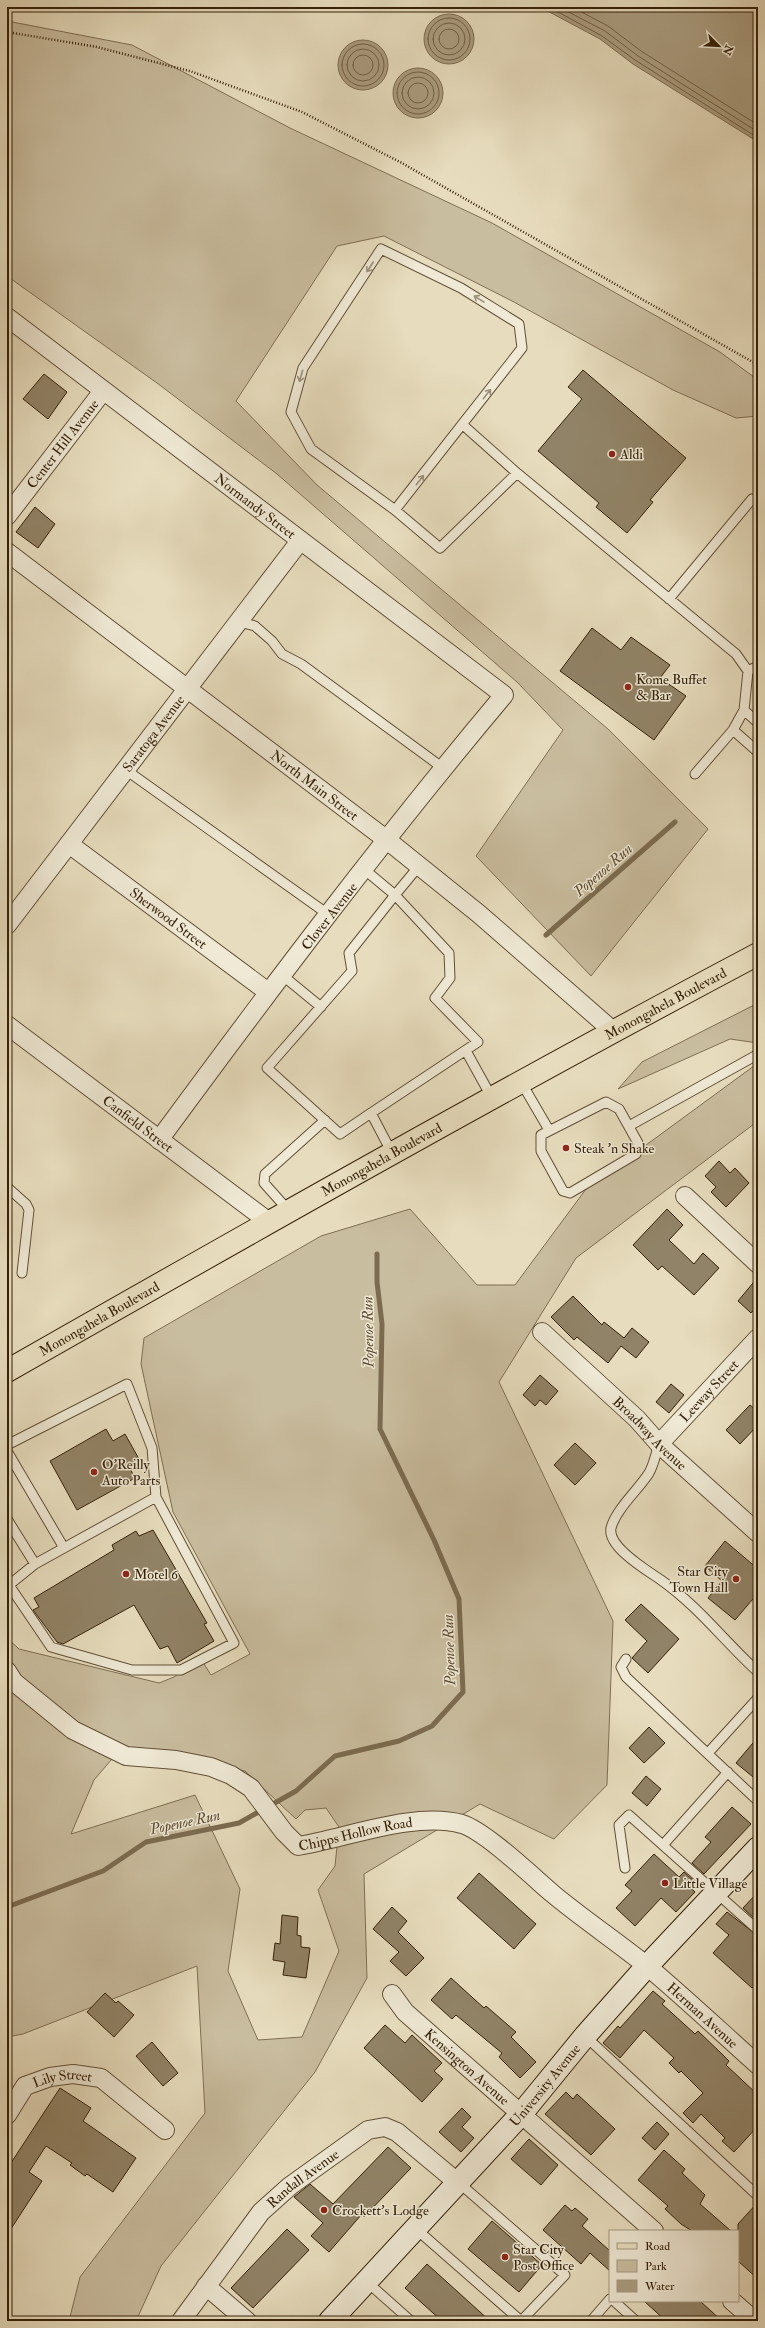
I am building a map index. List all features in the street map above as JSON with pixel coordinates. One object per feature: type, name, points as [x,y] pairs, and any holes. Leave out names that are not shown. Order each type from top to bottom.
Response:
[{"type":"main road","name":"Monongahela Boulevard","points":[[7,1371],[289,1210],[613,1031],[758,954]]},
{"type":"street","name":"Normandy Street","points":[[7,317],[504,695]]},
{"type":"street","name":"Center Hill Avenue","points":[[7,516],[103,390]]},
{"type":"street","name":"Saratoga Avenue","points":[[7,925],[300,541]]},
{"type":"street","name":"North Main Street","points":[[7,552],[187,690],[387,840],[480,914],[613,1031]]},
{"type":"street","name":"Clover Avenue","points":[[159,1140],[268,992],[365,870],[443,768],[504,695]]},
{"type":"street","name":"Sherwood Street","points":[[69,844],[268,992]]},
{"type":"street","name":"Canfield Street","points":[[7,1026],[269,1222]]},
{"type":"street","points":[[686,1196],[758,1264]]},
{"type":"street","name":"Broadway Avenue","points":[[542,1332],[637,1419],[659,1444],[758,1533]]},
{"type":"street","name":"Leeway Street","points":[[659,1444],[758,1338]]},
{"type":"street","name":"Chipps Hollow Road","points":[[7,1671],[14,1682],[72,1730],[100,1744],[126,1756],[176,1760],[211,1767],[231,1775],[251,1788],[284,1832],[298,1846],[330,1840],[395,1824],[430,1821],[463,1824],[489,1841],[555,1896],[647,1966]]},
{"type":"street","name":"University Avenue","points":[[330,2321],[522,2113],[585,2036],[647,1966],[758,1848]]},
{"type":"street","name":"Herman Avenue","points":[[647,1966],[758,2064]]},
{"type":"street","name":"Kensington Avenue","points":[[392,1994],[405,2012],[522,2113],[653,2230]]},
{"type":"street","name":"Lily Street","points":[[7,2115],[25,2086],[50,2077],[73,2074],[101,2078],[165,2130]]},
{"type":"street","name":"Randall Avenue","points":[[181,2321],[261,2212],[290,2186],[368,2130],[385,2127],[397,2132],[457,2182]]},
{"type":"street","points":[[206,2286],[247,2321]]},
{"type":"street","points":[[733,2302],[755,2321]]},
{"type":"lane","points":[[396,510],[522,348],[519,324],[461,288],[381,249],[303,368],[291,412],[311,449],[396,510],[440,548],[517,473]]},
{"type":"lane","points":[[463,425],[517,473],[736,654],[748,671],[744,710],[732,730],[695,774]]},
{"type":"lane","points":[[669,599],[752,499],[758,502]]},
{"type":"lane","points":[[239,622],[255,626],[272,641],[282,654],[301,664],[443,768]]},
{"type":"lane","points":[[748,671],[758,666]]},
{"type":"lane","points":[[744,710],[758,723]]},
{"type":"lane","points":[[732,730],[758,752]]},
{"type":"lane","points":[[126,770],[329,915]]},
{"type":"lane","points":[[365,870],[395,895],[449,953],[450,978],[435,998],[478,1042],[340,1134],[267,1068],[352,971],[349,953],[395,895],[419,866]]},
{"type":"lane","points":[[282,975],[321,1006]]},
{"type":"lane","points":[[466,1051],[492,1098]]},
{"type":"lane","points":[[628,1126],[755,1056]]},
{"type":"lane","points":[[521,1082],[549,1130]]},
{"type":"lane","points":[[606,1102],[619,1109],[638,1143],[636,1154],[570,1193],[563,1191],[540,1151],[541,1135],[549,1130],[606,1102]]},
{"type":"lane","points":[[371,1113],[392,1153]]},
{"type":"lane","points":[[289,1210],[264,1183],[265,1174],[325,1120]]},
{"type":"lane","points":[[7,1187],[26,1204],[29,1210],[22,1273]]},
{"type":"lane","points":[[7,1445],[127,1384],[152,1448],[156,1497],[234,1643],[181,1670],[132,1670],[51,1647],[9,1585],[35,1564],[156,1497]]},
{"type":"lane","points":[[659,1444],[649,1472],[611,1528],[612,1537],[618,1546],[632,1559],[682,1595],[758,1672]]},
{"type":"lane","points":[[7,1451],[64,1548]]},
{"type":"lane","points":[[7,1518],[35,1564]]},
{"type":"lane","points":[[626,1659],[621,1667],[626,1677],[758,1801]]},
{"type":"lane","points":[[708,1753],[758,1698]]},
{"type":"lane","points":[[663,1845],[728,1772]]},
{"type":"lane","points":[[625,1868],[619,1825],[629,1815],[758,1930]]},
{"type":"lane","points":[[585,2036],[758,2196]]},
{"type":"lane","points":[[415,2228],[521,2321],[565,2275],[457,2182]]},
{"type":"lane","points":[[366,2282],[411,2321]]},
{"type":"lane","points":[[591,2321],[609,2300]]},
{"type":"lane","points":[[615,2302],[636,2321]]},
{"type":"path","points":[[7,32],[97,47],[190,71],[302,112],[400,162],[758,365]]},
{"type":"green space","points":[[7,21],[132,45],[290,128],[492,223],[720,352],[758,380],[758,416],[736,418],[673,390],[514,302],[384,236],[337,246],[236,401],[317,485],[608,729],[708,829],[591,976],[476,856],[563,730],[517,682],[277,474],[157,383],[7,276]]},
{"type":"green space","points":[[758,1003],[758,1043],[730,1039],[618,1089],[642,1062]]},
{"type":"green space","points":[[758,1063],[758,1121],[576,1258],[499,1382],[613,1621],[607,1785],[554,1839],[480,1804],[364,1874],[367,1978],[315,2072],[161,2266],[136,2321],[69,2321],[80,2277],[205,2113],[197,1966],[23,2034],[7,2037],[7,1638],[19,1649],[159,1683],[174,1677],[201,1659],[211,1675],[250,1654],[173,1512],[141,1364],[144,1338],[321,1236],[410,1209],[477,1285],[515,1285],[586,1189]],"holes":[[[123,1746],[245,1771],[296,1819],[305,1810],[326,1808],[339,1827],[335,1866],[318,1890],[339,1951],[302,2037],[258,2040],[228,1971],[240,1889],[195,1795],[71,1834],[94,1780]]]},
{"type":"water","points":[[540,7],[758,7],[758,142],[633,64],[600,39]]},
{"type":"water","points":[[444,14],[454,14],[467,21],[474,34],[474,44],[467,57],[454,64],[444,64],[435,60],[428,53],[424,44],[424,34],[428,25],[435,18]]},
{"type":"water","points":[[358,40],[368,40],[381,47],[388,60],[388,70],[381,83],[368,90],[358,90],[349,86],[342,79],[338,70],[338,60],[342,51],[349,44]]},
{"type":"water","points":[[413,68],[423,68],[436,75],[443,88],[443,98],[436,111],[423,118],[413,118],[404,114],[397,107],[393,98],[393,88],[397,79],[404,72]]},
{"type":"building","name":"Aldi","points":[[583,370],[686,458],[650,500],[653,502],[627,533],[596,507],[599,503],[538,451],[582,399],[568,387]]},
{"type":"building","points":[[44,374],[67,392],[48,419],[23,399]]},
{"type":"building","points":[[35,507],[55,524],[38,548],[16,532]]},
{"type":"building","name":"Kome Buffet & Bar","points":[[592,628],[621,650],[631,637],[670,665],[660,678],[686,696],[654,740],[560,671]]},
{"type":"building","points":[[719,1161],[730,1173],[735,1168],[749,1183],[726,1207],[711,1192],[716,1187],[705,1176]]},
{"type":"building","points":[[667,1209],[683,1225],[669,1240],[694,1264],[703,1253],[719,1268],[694,1295],[662,1266],[658,1270],[633,1245]]},
{"type":"building","points":[[758,1277],[758,1305],[751,1313],[738,1301]]},
{"type":"building","points":[[573,1296],[602,1325],[604,1322],[624,1338],[632,1328],[649,1342],[636,1358],[621,1346],[608,1363],[577,1337],[574,1340],[551,1317]]},
{"type":"building","points":[[540,1375],[558,1391],[546,1405],[540,1400],[535,1406],[523,1395]]},
{"type":"building","points":[[671,1384],[684,1395],[669,1413],[656,1402]]},
{"type":"building","points":[[750,1405],[758,1412],[758,1425],[740,1444],[726,1430]]},
{"type":"building","name":"O'Reilly Auto Parts","points":[[106,1429],[113,1441],[125,1434],[139,1459],[128,1465],[135,1478],[77,1510],[50,1461]]},
{"type":"building","points":[[575,1443],[596,1463],[575,1485],[554,1465]]},
{"type":"building","name":"Motel 6","points":[[153,1530],[207,1623],[204,1624],[214,1641],[177,1663],[168,1646],[160,1649],[134,1605],[63,1644],[57,1642],[33,1610],[39,1607],[34,1598],[114,1550],[112,1545],[136,1531],[139,1536]]},
{"type":"building","name":"Star City Town Hall","points":[[725,1541],[758,1569],[758,1593],[735,1620],[708,1598],[722,1581],[705,1566]]},
{"type":"building","points":[[641,1604],[679,1639],[648,1673],[632,1658],[647,1641],[625,1620]]},
{"type":"building","points":[[649,1727],[665,1743],[644,1763],[629,1748]]},
{"type":"building","points":[[758,1737],[758,1781],[736,1763]]},
{"type":"building","points":[[646,1776],[661,1789],[647,1806],[632,1793]]},
{"type":"building","points":[[732,1807],[751,1824],[704,1874],[692,1863],[711,1842],[705,1837]]},
{"type":"building","points":[[654,1854],[679,1877],[684,1872],[696,1883],[691,1888],[695,1892],[676,1912],[661,1898],[635,1926],[616,1908],[632,1891],[625,1885]]},
{"type":"building","points":[[479,1873],[536,1924],[514,1949],[457,1898]]},
{"type":"building","points":[[758,1892],[758,1922],[743,1908]]},
{"type":"building","points":[[392,1907],[407,1921],[398,1932],[424,1958],[406,1976],[390,1961],[399,1952],[373,1929]]},
{"type":"building","points":[[727,1912],[758,1936],[758,1982],[752,1988],[713,1953],[729,1935],[716,1924]]},
{"type":"building","points":[[282,1915],[298,1917],[297,1935],[301,1936],[301,1947],[310,1948],[306,1978],[283,1975],[285,1962],[273,1960],[275,1943],[280,1944]]},
{"type":"building","points":[[451,1978],[484,2008],[486,2006],[516,2032],[511,2037],[536,2062],[520,2078],[499,2057],[502,2053],[456,2015],[452,2019],[431,2000]]},
{"type":"building","points":[[653,1991],[665,2001],[662,2004],[695,2034],[698,2031],[723,2055],[729,2061],[726,2065],[758,2095],[758,2126],[734,2152],[722,2141],[725,2138],[701,2114],[693,2123],[683,2113],[703,2093],[681,2071],[679,2073],[669,2063],[674,2058],[644,2030],[620,2058],[603,2043],[618,2026],[620,2028]]},
{"type":"building","points":[[105,1993],[116,2003],[118,2001],[134,2015],[114,2037],[87,2012]]},
{"type":"building","points":[[385,2025],[405,2043],[412,2035],[442,2063],[434,2071],[443,2079],[422,2102],[364,2048]]},
{"type":"building","points":[[152,2042],[178,2073],[163,2086],[136,2056]]},
{"type":"building","points":[[60,2088],[91,2108],[83,2121],[136,2158],[113,2192],[87,2174],[85,2176],[70,2165],[72,2163],[46,2146],[29,2172],[42,2181],[7,2235],[7,2169]]},
{"type":"building","points":[[566,2092],[573,2099],[577,2094],[615,2129],[591,2155],[545,2114]]},
{"type":"building","points":[[462,2108],[471,2117],[462,2127],[474,2138],[461,2152],[439,2132]]},
{"type":"building","points":[[657,2122],[669,2134],[655,2150],[642,2138]]},
{"type":"building","points":[[529,2139],[558,2165],[541,2185],[511,2159]]},
{"type":"building","points":[[388,2147],[411,2168],[364,2217],[362,2214],[329,2252],[311,2236],[323,2223],[294,2197],[310,2184],[333,2204]]},
{"type":"building","points":[[664,2150],[685,2169],[682,2173],[705,2195],[700,2204],[730,2230],[690,2230],[681,2224],[665,2209],[668,2206],[638,2180]]},
{"type":"building","points":[[758,2202],[758,2279],[739,2262],[738,2224]]},
{"type":"building","points":[[565,2205],[572,2211],[575,2208],[588,2219],[582,2226],[609,2250],[609,2270],[590,2253],[581,2264],[543,2230]]},
{"type":"building","name":"Star City Post Office","points":[[492,2221],[542,2265],[519,2292],[468,2249]]},
{"type":"building","points":[[287,2229],[309,2250],[253,2308],[231,2288]]},
{"type":"building","points":[[427,2264],[490,2321],[442,2321],[405,2288]]},
{"type":"building","points":[[645,2302],[701,2302],[722,2321],[666,2321]]},
{"type":"waterway","name":"Popenoe Run","points":[[546,935],[675,822]]},
{"type":"waterway","name":"Popenoe Run","points":[[7,1907],[103,1871],[146,1842],[239,1823],[296,1791],[335,1756],[399,1741],[432,1726],[463,1692],[459,1599],[434,1540],[380,1429],[382,1324],[377,1282],[377,1254]]},
{"type":"place","name":"Aldi","points":[[612,454]]},
{"type":"place","name":"Kome Buffet & Bar","points":[[628,687]]},
{"type":"place","name":"Steak 'n Shake","points":[[566,1148]]},
{"type":"place","name":"O'Reilly Auto Parts","points":[[94,1472]]},
{"type":"place","name":"Motel 6","points":[[126,1574]]},
{"type":"place","name":"Star City Town Hall","points":[[736,1579]]},
{"type":"place","name":"Little Village","points":[[665,1883]]},
{"type":"place","name":"Crockett's Lodge","points":[[324,2210]]},
{"type":"place","name":"Star City Post Office","points":[[505,2257]]}]
